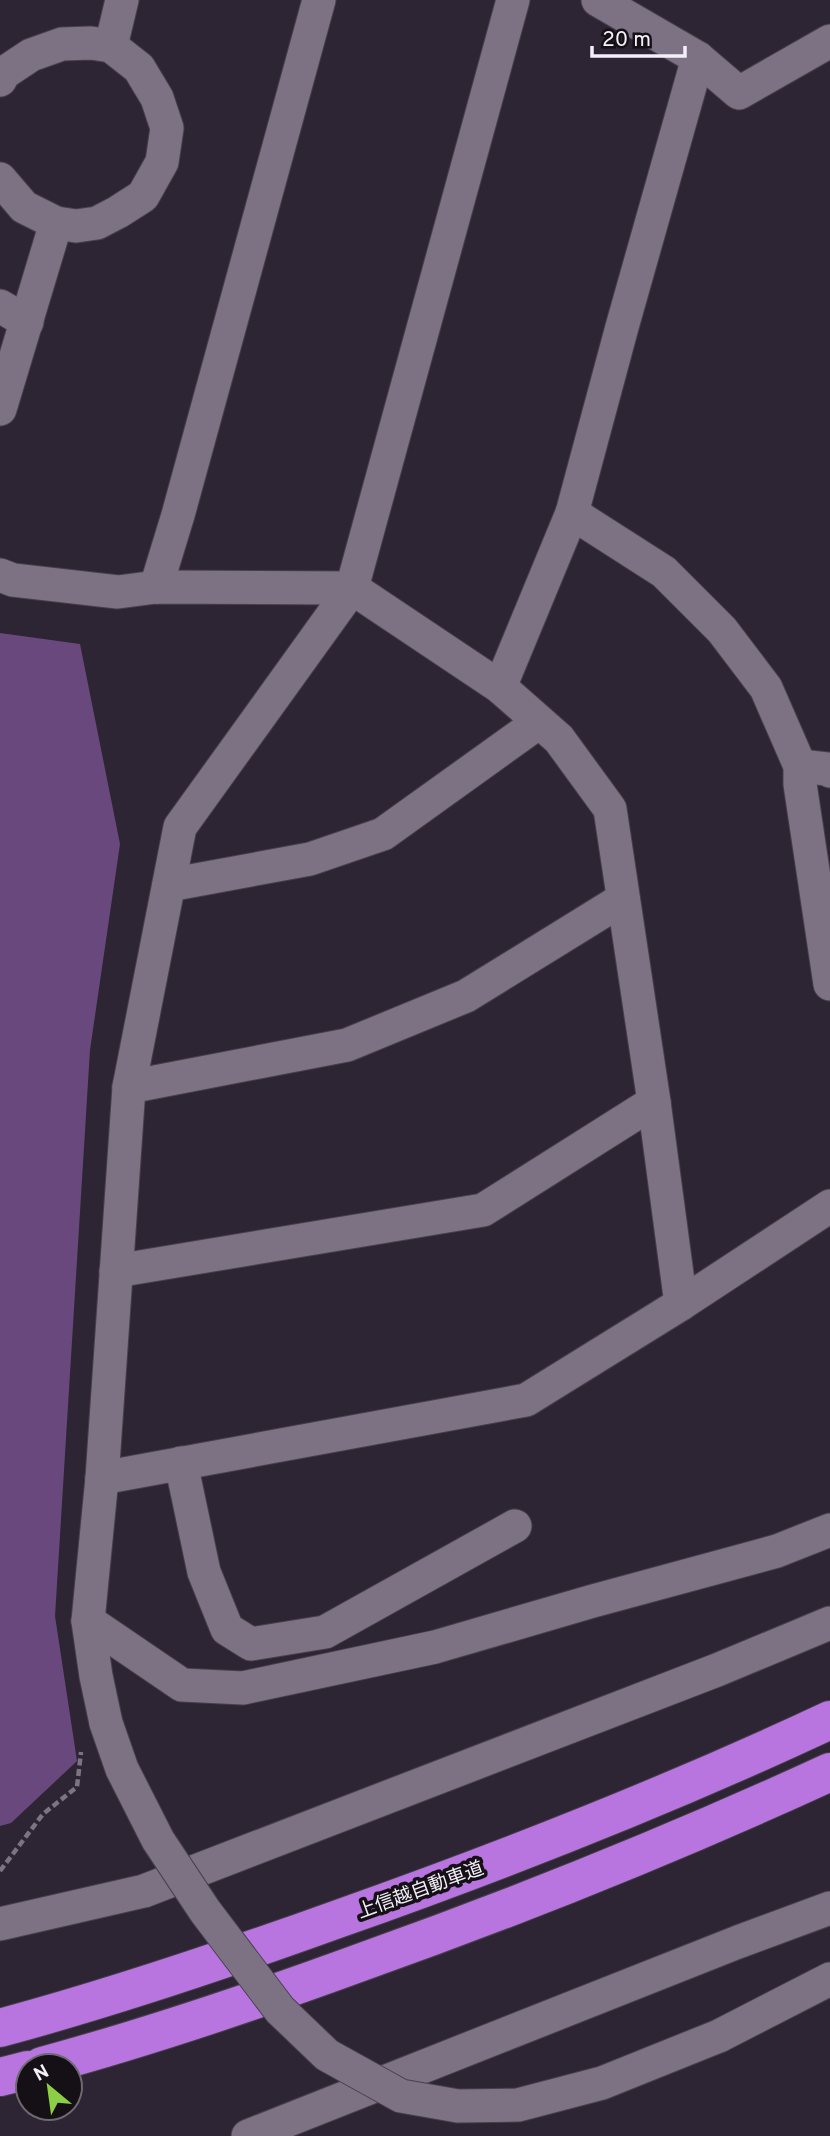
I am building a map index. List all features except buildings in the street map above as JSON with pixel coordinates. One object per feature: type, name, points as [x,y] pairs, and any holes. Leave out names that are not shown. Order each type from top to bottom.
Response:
[{"type":"highway","name":"上信越自動車道","points":[[0,2028],[211,1964],[413,1892],[597,1822],[830,1720]]},
{"type":"highway","points":[[84,2053],[243,2005],[437,1936],[616,1866],[830,1772]]},
{"type":"street","points":[[111,46],[122,0]]},
{"type":"street","points":[[156,587],[319,0]]},
{"type":"street","points":[[513,0],[352,587],[180,827],[128,1087],[102,1478],[88,1621],[96,1676],[106,1723],[122,1769],[158,1840],[205,1911],[280,2010],[327,2055],[401,2096],[458,2106],[518,2105],[602,2082],[719,2036],[830,1979]]},
{"type":"street","points":[[598,0],[698,58],[739,93],[830,41]]},
{"type":"street","points":[[0,80],[4,73],[31,55],[62,44],[91,43],[111,46],[139,68],[157,98],[167,128],[162,162],[143,196],[97,222],[76,226],[57,223],[24,207],[0,179]]},
{"type":"street","points":[[500,687],[572,513],[698,58]]},
{"type":"street","points":[[0,409],[13,314],[57,223]]},
{"type":"street","points":[[572,513],[664,572],[722,630],[766,688],[815,768],[800,784],[830,984]]},
{"type":"street","points":[[0,575],[13,580],[118,592],[156,587],[352,587],[500,687],[559,739],[610,809],[681,1304]]},
{"type":"street","points":[[169,884],[310,859],[383,834],[539,722]]},
{"type":"street","points":[[128,1087],[348,1045],[466,996],[623,899]]},
{"type":"street","points":[[116,1271],[482,1210],[654,1101]]},
{"type":"street","points":[[102,1478],[526,1400],[681,1304],[830,1206]]},
{"type":"street","points":[[181,1463],[204,1572],[227,1629],[251,1644],[325,1632],[515,1526]]},
{"type":"street","points":[[88,1621],[182,1685],[243,1688],[435,1647],[777,1551],[830,1530]]},
{"type":"street","points":[[0,1924],[144,1891],[704,1675],[830,1623]]},
{"type":"street","points":[[248,2136],[738,1942],[830,1909]]},
{"type":"path","points":[[0,1871],[43,1814],[77,1787],[81,1750]]},
{"type":"shaded area","points":[[0,633],[80,644],[120,844],[90,1050],[55,1616],[77,1761],[11,1823],[0,1826]]}]
